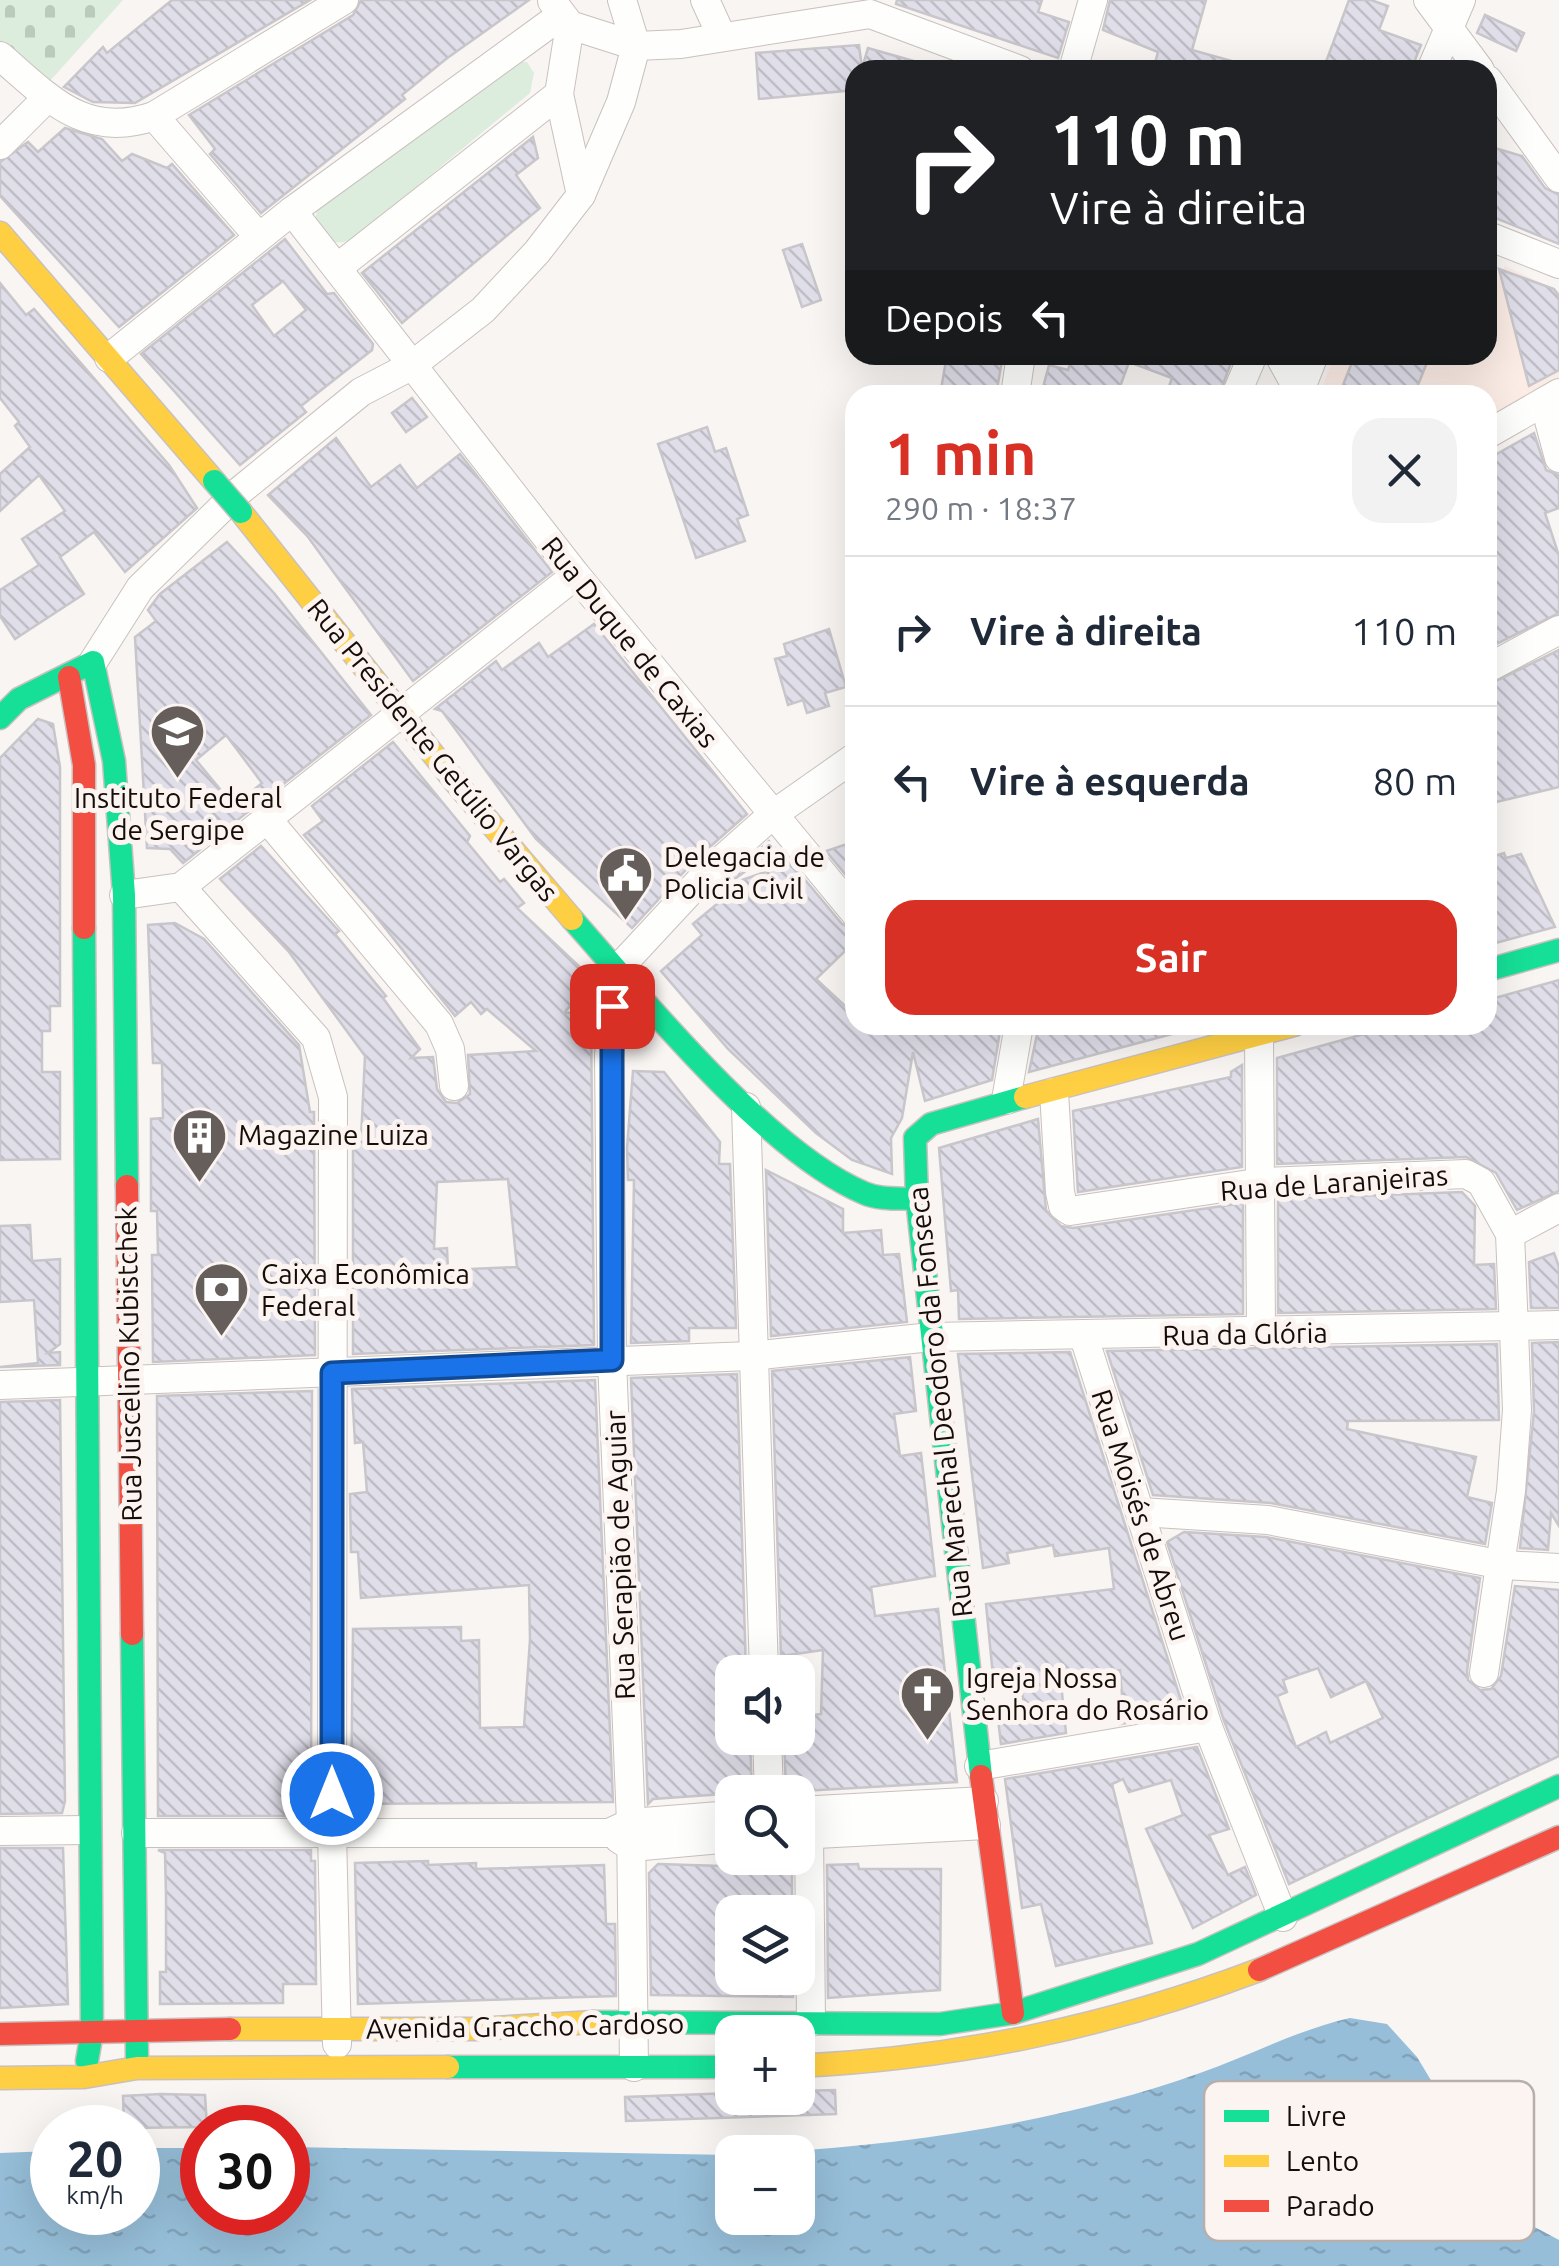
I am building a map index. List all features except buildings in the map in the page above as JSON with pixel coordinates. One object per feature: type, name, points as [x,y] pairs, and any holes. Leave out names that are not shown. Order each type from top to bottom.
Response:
[{"type":"street","points":[[0,56],[48,97],[81,118],[107,126],[128,125],[154,116],[344,0]]},
{"type":"street","points":[[411,366],[384,366],[336,388],[242,469],[231,495],[202,506],[98,608],[99,615],[126,635],[152,589],[231,495],[328,424],[403,376],[513,282],[581,195],[621,102],[636,46],[622,0]]},
{"type":"street","points":[[705,0],[722,36]]},
{"type":"street","points":[[1076,60],[1093,0]]},
{"type":"street","points":[[1428,0],[1473,60]]},
{"type":"street","points":[[1435,60],[1460,0]]},
{"type":"street","points":[[560,13],[636,46],[722,36],[870,7],[996,60]]},
{"type":"street","points":[[560,13],[559,94],[581,195]]},
{"type":"street","points":[[109,358],[292,211],[560,13]]},
{"type":"street","points":[[1497,92],[1559,178]]},
{"type":"street","points":[[337,268],[559,94]]},
{"type":"street","points":[[0,145],[48,97]]},
{"type":"street","points":[[154,116],[259,237]]},
{"type":"street","name":"Rua Duque de Caxias","points":[[292,211],[576,575],[770,816],[845,902]]},
{"type":"street","name":"Rua Presidente Getúlio Vargas","points":[[0,233],[231,495],[399,712],[616,971],[746,1107],[825,1169],[866,1194],[916,1200]]},
{"type":"street","points":[[1497,240],[1559,264]]},
{"type":"street","points":[[1497,429],[1551,398],[1559,458]]},
{"type":"street","points":[[124,895],[181,887],[576,575]]},
{"type":"street","points":[[6,701],[69,677],[93,662],[116,627]]},
{"type":"street","points":[[1497,663],[1559,630]]},
{"type":"street","name":"Rua Juscelino Kubistchek","points":[[93,662],[114,761],[124,895],[137,2068]]},
{"type":"street","name":"Rua Juscelino Kubistchek","points":[[69,677],[84,765],[84,1381],[92,2032],[84,2077]]},
{"type":"street","points":[[84,765],[114,761]]},
{"type":"street","points":[[616,971],[708,872],[770,816],[845,764]]},
{"type":"street","points":[[267,819],[440,1024],[450,1049],[454,1086]]},
{"type":"street","points":[[181,887],[292,1005],[316,1038],[333,1097],[332,1832],[336,2070]]},
{"type":"street","points":[[1497,967],[1559,950]]},
{"type":"street","name":"Rua Serapião de Aguiar","points":[[616,971],[610,1056],[612,1360],[634,2067]]},
{"type":"street","points":[[1017,1035],[1006,1100],[1054,1092],[1259,1035],[1263,1182],[1261,1333]]},
{"type":"street","name":"Rua de Laranjeiras","points":[[1054,1092],[1060,1192],[1063,1206],[1070,1212],[1263,1182],[1466,1174],[1481,1182],[1510,1234]]},
{"type":"street","name":"Rua Marechal Deodoro da Fonseca","points":[[1006,1100],[931,1124],[921,1130],[914,1148],[916,1200],[979,1766],[1013,2013]]},
{"type":"street","points":[[746,1107],[763,1655]]},
{"type":"street","points":[[1484,1673],[1502,1565],[1517,1410],[1510,1234],[1559,1208]]},
{"type":"street","name":"Rua da Glória","points":[[0,1385],[128,1377],[751,1356],[931,1337],[1514,1330],[1559,1326]]},
{"type":"street","name":"Rua Moisés de Abreu","points":[[1084,1337],[1208,1727],[1283,1917]]},
{"type":"street","points":[[1140,1512],[1268,1520],[1502,1565],[1559,1568]]},
{"type":"street","points":[[979,1766],[1208,1727]]},
{"type":"street","name":"Avenida Graccho Cardoso","points":[[815,2022],[940,2024],[1013,2013],[1150,1973],[1283,1917],[1559,1786]]},
{"type":"street","points":[[815,1826],[985,1813]]},
{"type":"street","points":[[624,1834],[715,1818]]},
{"type":"street","points":[[0,1830],[87,1830]]},
{"type":"street","points":[[136,1833],[715,1837]]},
{"type":"street","points":[[815,2064],[994,2046],[1069,2031],[1275,1965],[1559,1837]]},
{"type":"street","points":[[1382,1870],[1401,1910]]},
{"type":"street","points":[[804,1875],[812,2015]]},
{"type":"street","points":[[88,1887],[137,1882]]},
{"type":"street","name":"Avenida Graccho Cardoso","points":[[0,2034],[136,2029],[476,2029],[634,2020],[715,2025]]},
{"type":"street","name":"Avenida Graccho Cardoso","points":[[0,2078],[84,2077],[137,2068],[715,2067]]},
{"type":"shaded area","points":[[1505,266],[1559,291],[1559,377],[1497,415],[1497,385],[1323,385],[1331,365],[1497,365],[1497,281]]},
{"type":"green space","points":[[0,0],[123,0],[48,83],[0,41]]},
{"type":"green space","points":[[513,61],[527,62],[534,73],[530,93],[353,239],[335,242],[323,234],[315,223],[317,209]]},
{"type":"water","points":[[1350,2018],[1387,2024],[1417,2057],[1431,2081],[1204,2081],[1204,2241],[1534,2241],[1534,2227],[1559,2240],[1559,2266],[0,2266],[0,2153],[30,2152],[30,2235],[160,2235],[160,2148],[180,2148],[180,2235],[310,2235],[310,2147],[715,2155],[715,2235],[815,2235],[815,2149],[990,2128],[1149,2090],[1311,2029]]},
{"type":"traffic: fast","points":[[214,481],[241,512]]},
{"type":"traffic: fast","points":[[0,718],[19,699],[93,662],[114,761],[124,895],[127,1186]]},
{"type":"traffic: fast","points":[[572,919],[708,1071],[788,1144],[827,1173],[864,1193],[917,1199]]},
{"type":"traffic: fast","points":[[84,928],[92,2032],[87,2061]]},
{"type":"traffic: fast","points":[[1497,967],[1559,950]]},
{"type":"traffic: fast","points":[[981,1776],[917,1199],[915,1138],[931,1124],[1025,1097]]},
{"type":"traffic: fast","points":[[132,1634],[137,2059]]},
{"type":"traffic: fast","points":[[594,2022],[940,2024],[1013,2013],[1198,1954],[1559,1786]]},
{"type":"traffic: fast","points":[[448,2067],[715,2067]]},
{"type":"traffic: slow","points":[[0,233],[214,481]]},
{"type":"traffic: slow","points":[[241,512],[456,783],[572,919]]},
{"type":"traffic: slow","points":[[1025,1097],[1257,1035]]},
{"type":"traffic: slow","points":[[815,2065],[917,2056],[1032,2036],[1146,2008],[1259,1970]]},
{"type":"traffic: slow","points":[[230,2029],[476,2029],[594,2022]]},
{"type":"traffic: slow","points":[[0,2078],[84,2077],[137,2068],[448,2067]]},
{"type":"traffic: jam","points":[[69,677],[84,765],[84,928]]},
{"type":"traffic: jam","points":[[127,1186],[132,1634]]},
{"type":"traffic: jam","points":[[981,1776],[1013,2013]]},
{"type":"traffic: jam","points":[[1259,1970],[1559,1837]]},
{"type":"traffic: jam","points":[[0,2034],[230,2029]]},
{"type":"place","name":"Instituto Federal de Sergipe","points":[[178,781]]},
{"type":"place","name":"Delegacia de Policia Civil","points":[[625,922]]},
{"type":"place","name":"Magazine Luiza","points":[[199,1184]]},
{"type":"place","name":"Caixa Econômica Federal","points":[[222,1339]]},
{"type":"place","name":"Igreja Nossa Senhora do Rosário","points":[[927,1743]]},
{"type":"route","points":[[332,1794],[332,1373],[612,1360],[612,1006]]}]
